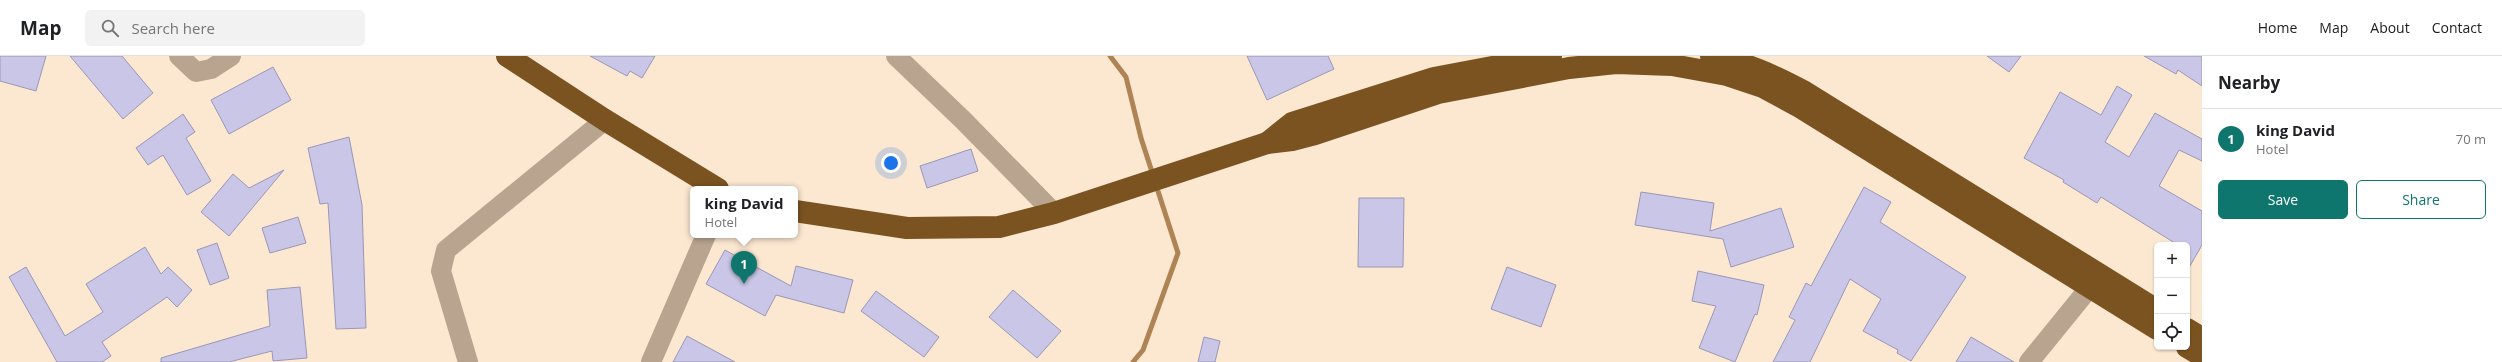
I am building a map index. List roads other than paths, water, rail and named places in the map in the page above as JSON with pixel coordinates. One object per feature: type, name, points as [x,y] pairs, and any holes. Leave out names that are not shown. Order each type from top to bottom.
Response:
[{"type":"highway","points":[[507,56],[605,120],[713,186]]},
{"type":"highway","points":[[1267,143],[1292,123],[1434,78],[1551,56]]},
{"type":"highway","points":[[1711,56],[1731,59],[1769,72],[1969,202],[2090,287],[2154,327]]},
{"type":"highway","points":[[798,211],[907,228],[999,227],[1054,212],[1267,143],[1292,140],[1315,134],[1438,93],[1615,59],[1672,65],[1727,75],[1763,87],[1969,202],[2154,308]]},
{"type":"highway","points":[[2190,331],[2202,338]]},
{"type":"highway","points":[[2190,349],[2202,356]]},
{"type":"street","points":[[179,56],[196,72],[211,69],[231,56]]},
{"type":"street","points":[[896,56],[963,120],[1054,212]]},
{"type":"street","points":[[468,362],[441,271],[446,250],[605,120]]},
{"type":"street","points":[[650,362],[705,238]]},
{"type":"street","points":[[2028,362],[2090,287]]},
{"type":"waterway","points":[[1110,56],[1126,77],[1141,138],[1153,175]]},
{"type":"waterway","points":[[1133,362],[1143,350],[1178,253],[1156,185]]},
{"type":"place","name":"king David","points":[[744,284]]}]
